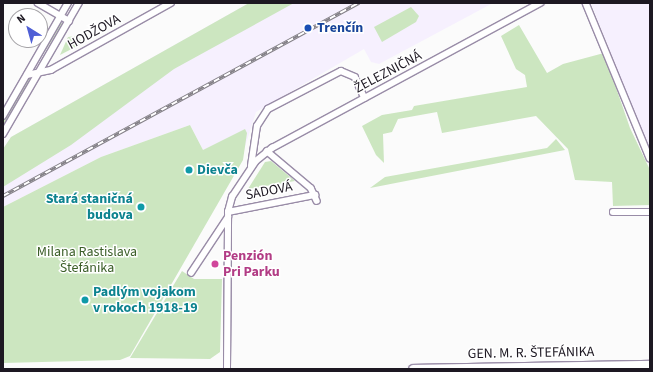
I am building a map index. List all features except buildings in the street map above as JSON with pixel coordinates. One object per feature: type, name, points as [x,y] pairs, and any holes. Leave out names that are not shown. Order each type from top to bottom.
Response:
[{"type":"main road","name":"GEN. M. R. ŠTEFÁNIKA","points":[[413,369],[650,365]]},
{"type":"street","points":[[38,3],[69,21]]},
{"type":"street","points":[[3,116],[68,3]]},
{"type":"street","points":[[3,134],[42,71],[79,3]]},
{"type":"street","name":"HODŽOVA","points":[[27,75],[51,70],[171,3]]},
{"type":"street","name":"ŽELEZNIČNÁ","points":[[251,166],[267,151],[540,3]]},
{"type":"street","points":[[586,3],[650,158]]},
{"type":"street","points":[[227,369],[228,215],[232,197],[251,166],[257,126],[268,109],[341,71],[355,77],[366,98]]},
{"type":"street","points":[[267,151],[315,195],[317,201]]},
{"type":"street","name":"SADOVÁ","points":[[228,215],[315,195]]},
{"type":"street","points":[[613,212],[650,212]]},
{"type":"street","points":[[191,273],[228,215]]},
{"type":"shaded area","points":[[249,3],[493,3],[379,64],[371,62],[364,49],[256,112],[244,150],[203,150],[190,125],[101,157],[3,207],[3,149],[11,137]]},
{"type":"shaded area","points":[[591,3],[650,3],[650,153]]},
{"type":"green space","points":[[249,3],[294,3],[174,69],[71,145],[3,187],[3,149],[11,137]]},
{"type":"green space","points":[[411,7],[419,16],[416,22],[382,42],[374,27]]},
{"type":"green space","points":[[60,22],[63,24],[48,47],[48,43]]},
{"type":"green space","points":[[519,25],[547,73],[563,64],[604,53],[630,128],[650,170],[650,205],[613,206],[612,182],[575,180],[568,149],[536,116],[442,133],[437,112],[398,119],[392,132],[383,134],[384,163],[376,155],[362,126],[382,115],[412,110],[414,106],[527,87],[525,75],[516,69],[501,36]]},
{"type":"green space","points":[[77,36],[83,43],[60,55],[68,37]]},
{"type":"green space","points":[[45,48],[47,48],[34,68]]},
{"type":"green space","points":[[32,77],[3,128],[3,121],[27,79]]},
{"type":"green space","name":"Milana Rastislava Štefánika","points":[[190,125],[203,150],[245,129],[247,133],[243,160],[130,356],[120,360],[3,363],[3,207],[101,157]]},
{"type":"green space","points":[[556,139],[565,150],[370,188],[385,177],[547,148]]},
{"type":"green space","points":[[271,161],[295,181],[248,189],[265,162]]},
{"type":"green space","points":[[182,271],[194,279],[222,279],[220,352],[210,359],[130,358]]},
{"type":"railway","points":[[3,196],[359,3]]},
{"type":"place","name":"Trenčín","points":[[308,28]]},
{"type":"place","name":"Dievča","points":[[189,170]]},
{"type":"place","name":"Stará staničná budova","points":[[141,207]]},
{"type":"place","name":"Penzión Pri Parku","points":[[215,264]]},
{"type":"place","name":"Padlým vojakom v rokoch 1918-19","points":[[85,300]]}]
